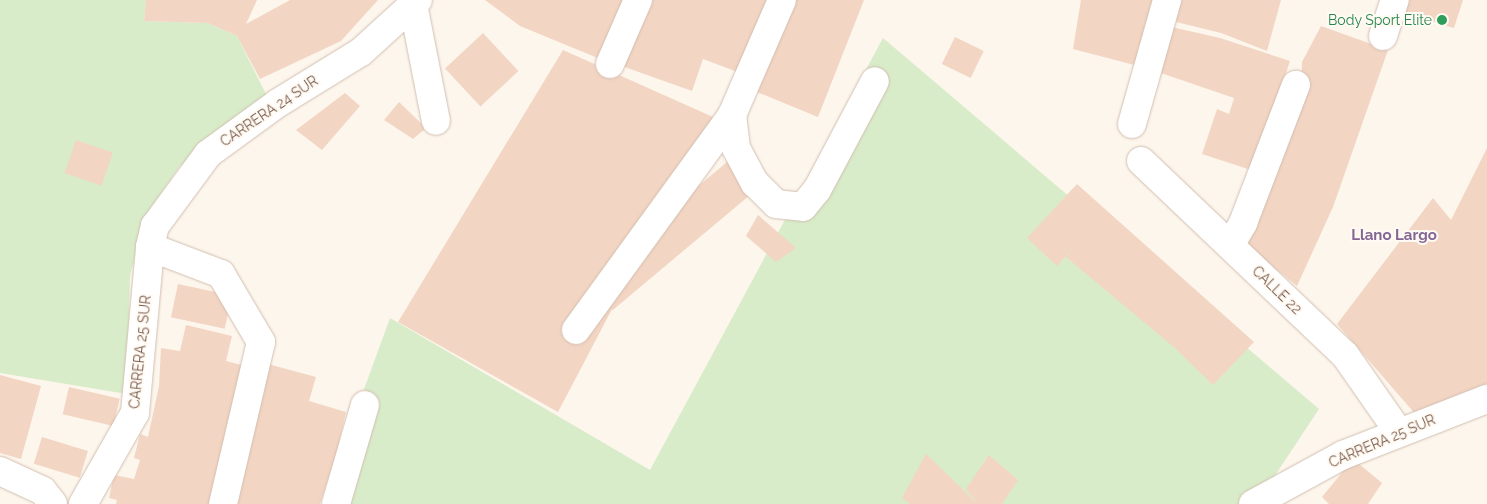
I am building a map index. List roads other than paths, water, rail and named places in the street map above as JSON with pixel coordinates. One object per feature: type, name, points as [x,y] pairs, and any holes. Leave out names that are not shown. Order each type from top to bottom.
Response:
[{"type":"street","points":[[610,64],[638,0]]},
{"type":"street","points":[[576,330],[732,115],[782,0]]},
{"type":"street","points":[[1132,124],[1166,0]]},
{"type":"street","points":[[1383,36],[1396,0]]},
{"type":"street","points":[[415,2],[436,121]]},
{"type":"street","name":"CARRERA 24 SUR","points":[[150,247],[155,226],[208,154],[278,103],[361,52],[415,2]]},
{"type":"street","points":[[732,115],[736,148],[754,183],[776,204],[803,208],[818,190],[875,81]]},
{"type":"street","points":[[1230,246],[1243,223],[1296,85]]},
{"type":"street","name":"CALLE 22","points":[[1141,161],[1345,355],[1398,431]]},
{"type":"street","points":[[150,247],[221,274],[261,342],[223,504]]},
{"type":"street","name":"CARRERA 25 SUR","points":[[82,504],[136,413],[150,247]]},
{"type":"street","name":"CARRERA 25 SUR","points":[[1252,504],[1343,454],[1398,431],[1487,399]]},
{"type":"street","points":[[336,504],[365,405]]},
{"type":"street","points":[[0,470],[44,491],[53,504]]},
{"type":"place","name":"Body Sport Elite","points":[[1442,20]]},
{"type":"district","name":"Llano Largo","points":[[1394,236]]}]
